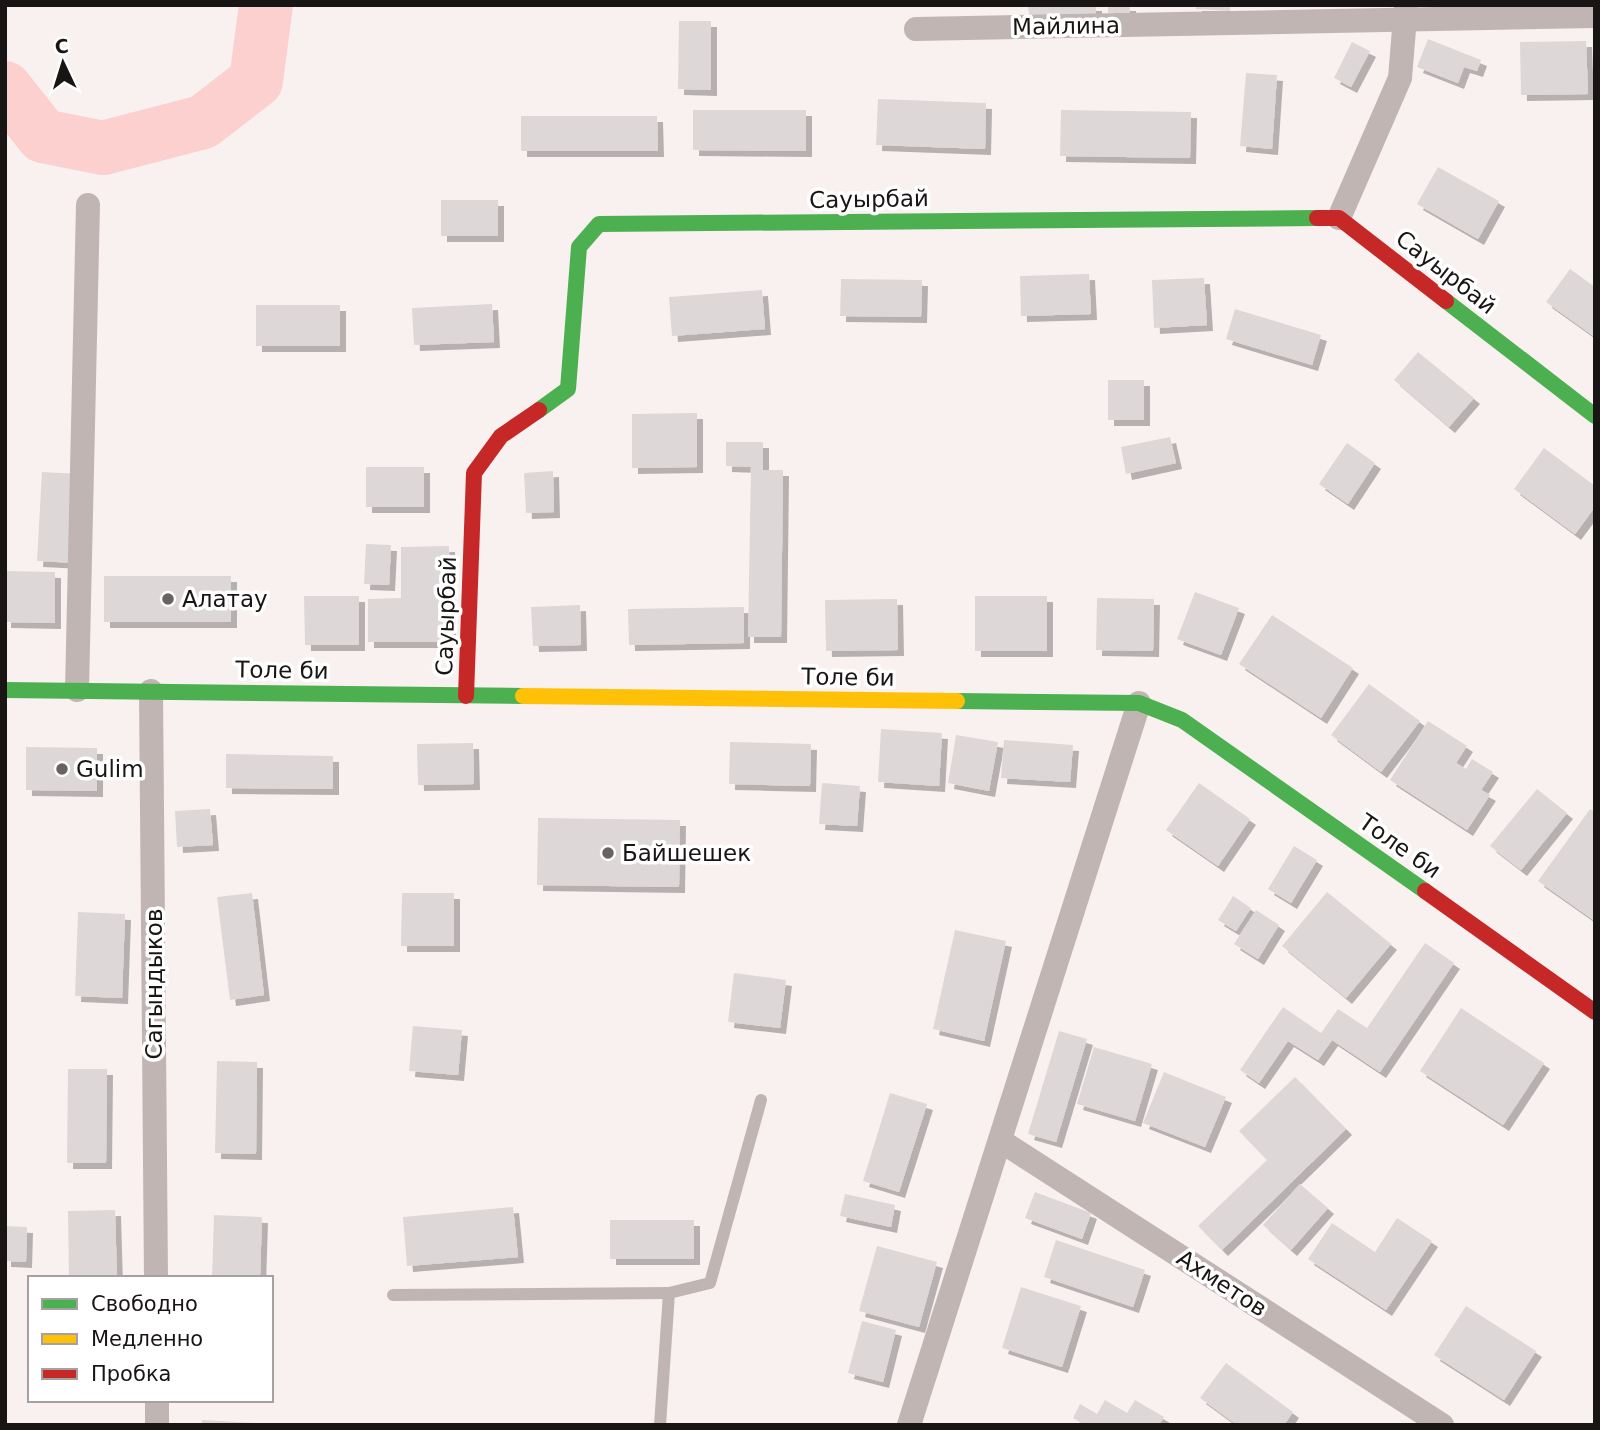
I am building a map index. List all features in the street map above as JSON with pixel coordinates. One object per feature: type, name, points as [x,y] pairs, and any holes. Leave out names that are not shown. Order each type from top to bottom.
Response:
[{"type":"main road","name":"Сауырбай","points":[[466,696],[474,473],[501,436],[568,389],[579,247],[599,224],[1339,218],[1595,416]]},
{"type":"main road","name":"Толе би","points":[[5,690],[1139,703],[1182,720],[1595,1012]]},
{"type":"street","name":"Майлина","points":[[916,29],[1407,12],[1595,16]]},
{"type":"street","points":[[1339,218],[1400,78],[1407,12]]},
{"type":"street","points":[[77,690],[88,205]]},
{"type":"street","name":"Сагындыков","points":[[151,691],[156,1276]]},
{"type":"street","points":[[909,1425],[1139,703]]},
{"type":"street","name":"Ахметов","points":[[1001,1140],[1442,1425]]},
{"type":"street","points":[[157,1402],[157,1425]]},
{"type":"lane","points":[[393,1295],[669,1293],[710,1283],[761,1100]]},
{"type":"lane","points":[[660,1425],[669,1293]]},
{"type":"building","points":[[1028,5],[1096,5],[1096,14],[1029,15]]},
{"type":"building","points":[[1108,5],[1130,5],[1130,13],[1108,13]]},
{"type":"building","points":[[1196,5],[1230,5],[1230,11],[1196,9]]},
{"type":"building","points":[[679,21],[711,21],[711,90],[678,89]]},
{"type":"building","points":[[1428,39],[1481,60],[1477,71],[1464,67],[1458,83],[1417,67]]},
{"type":"building","points":[[1586,41],[1588,94],[1521,95],[1520,42]]},
{"type":"building","points":[[1352,42],[1370,51],[1351,87],[1334,78]]},
{"type":"building","points":[[1246,73],[1277,75],[1272,149],[1240,146]]},
{"type":"building","points":[[878,99],[986,103],[985,149],[876,145]]},
{"type":"building","points":[[693,110],[806,110],[806,151],[693,150]]},
{"type":"building","points":[[1061,110],[1191,112],[1190,158],[1060,156]]},
{"type":"building","points":[[521,116],[657,116],[658,151],[521,151]]},
{"type":"building","points":[[1438,167],[1499,201],[1478,239],[1417,204]]},
{"type":"building","points":[[441,200],[498,200],[498,236],[441,236]]},
{"type":"building","points":[[1570,269],[1595,287],[1595,337],[1546,302]]},
{"type":"building","points":[[1089,274],[1091,314],[1021,316],[1020,276]]},
{"type":"building","points":[[1204,278],[1207,325],[1154,328],[1152,280]]},
{"type":"building","points":[[841,279],[922,280],[921,317],[840,316]]},
{"type":"building","points":[[762,290],[765,329],[672,336],[669,297]]},
{"type":"building","points":[[492,304],[494,342],[414,345],[412,308]]},
{"type":"building","points":[[256,305],[340,305],[340,346],[256,346]]},
{"type":"building","points":[[1235,309],[1321,335],[1312,365],[1226,339]]},
{"type":"building","points":[[1418,352],[1474,398],[1449,427],[1394,380]]},
{"type":"building","points":[[1108,380],[1144,380],[1144,420],[1108,420]]},
{"type":"building","points":[[697,413],[697,467],[632,468],[632,414]]},
{"type":"building","points":[[1170,437],[1176,463],[1126,474],[1121,447]]},
{"type":"building","points":[[726,442],[763,442],[763,470],[783,470],[781,637],[748,637],[751,467],[726,466]]},
{"type":"building","points":[[1347,443],[1375,463],[1348,504],[1319,484]]},
{"type":"building","points":[[1544,448],[1595,486],[1595,507],[1575,534],[1514,489]]},
{"type":"building","points":[[366,467],[424,467],[424,507],[366,507]]},
{"type":"building","points":[[553,471],[554,512],[526,513],[524,473]]},
{"type":"building","points":[[42,472],[81,474],[76,563],[37,561]]},
{"type":"building","points":[[366,544],[391,545],[389,585],[364,584]]},
{"type":"building","points":[[449,546],[450,642],[368,642],[368,599],[401,598],[401,547]]},
{"type":"building","points":[[5,571],[55,572],[55,623],[5,622]]},
{"type":"building","name":"Алатау","points":[[104,576],[231,576],[231,622],[104,622]]},
{"type":"building","points":[[1195,592],[1239,608],[1221,655],[1177,639]]},
{"type":"building","points":[[304,596],[359,596],[359,645],[305,645]]},
{"type":"building","points":[[975,596],[1047,596],[1047,651],[975,651]]},
{"type":"building","points":[[1097,598],[1154,599],[1153,651],[1096,650]]},
{"type":"building","points":[[897,599],[898,650],[826,651],[825,600]]},
{"type":"building","points":[[580,605],[581,645],[533,646],[531,607]]},
{"type":"building","points":[[744,607],[744,643],[629,645],[628,609]]},
{"type":"building","points":[[1272,615],[1353,668],[1321,718],[1239,664]]},
{"type":"building","points":[[1369,684],[1420,721],[1381,772],[1331,735]]},
{"type":"building","points":[[1428,721],[1467,746],[1456,763],[1466,769],[1472,759],[1493,772],[1481,790],[1490,795],[1467,830],[1390,780]]},
{"type":"building","points":[[881,729],[942,733],[939,786],[878,782]]},
{"type":"building","points":[[956,735],[998,742],[989,791],[948,783]]},
{"type":"building","points":[[1004,740],[1073,745],[1070,782],[1001,778]]},
{"type":"building","points":[[730,742],[811,744],[810,786],[729,784]]},
{"type":"building","points":[[473,743],[474,784],[418,785],[417,744]]},
{"type":"building","name":"Gulim","points":[[26,747],[97,748],[97,791],[26,790]]},
{"type":"building","points":[[226,754],[333,756],[333,789],[226,788]]},
{"type":"building","points":[[822,783],[860,786],[857,826],[819,824]]},
{"type":"building","points":[[1199,783],[1250,819],[1218,866],[1166,830]]},
{"type":"building","points":[[1537,789],[1567,813],[1521,870],[1490,846]]},
{"type":"building","points":[[210,809],[213,845],[177,847],[175,811]]},
{"type":"building","points":[[1590,809],[1595,812],[1595,921],[1538,881]]},
{"type":"building","name":"Байшешек","points":[[538,818],[680,820],[679,887],[537,885]]},
{"type":"building","points":[[1294,846],[1317,860],[1291,903],[1268,889]]},
{"type":"building","points":[[1327,892],[1391,944],[1346,998],[1282,946]]},
{"type":"building","points":[[252,893],[264,995],[230,1000],[217,897]]},
{"type":"building","points":[[402,893],[454,893],[454,946],[401,946]]},
{"type":"building","points":[[1233,896],[1251,908],[1236,931],[1218,920]]},
{"type":"building","points":[[1256,910],[1279,925],[1258,959],[1234,944]]},
{"type":"building","points":[[78,912],[125,914],[122,998],[75,996]]},
{"type":"building","points":[[955,930],[1006,941],[984,1041],[933,1029]]},
{"type":"building","points":[[1425,943],[1454,963],[1380,1072],[1332,1040],[1318,1060],[1288,1041],[1259,1083],[1240,1070],[1283,1007],[1321,1033],[1338,1009],[1367,1028]]},
{"type":"building","points":[[734,973],[786,980],[780,1028],[728,1022]]},
{"type":"building","points":[[1461,1008],[1544,1063],[1503,1125],[1420,1071]]},
{"type":"building","points":[[413,1026],[462,1030],[458,1075],[409,1071]]},
{"type":"building","points":[[1059,1031],[1087,1039],[1056,1142],[1028,1134]]},
{"type":"building","points":[[1094,1047],[1152,1064],[1135,1121],[1077,1104]]},
{"type":"building","points":[[217,1061],[257,1062],[256,1154],[215,1153]]},
{"type":"building","points":[[68,1069],[107,1069],[106,1163],[67,1163]]},
{"type":"building","points":[[1164,1072],[1226,1097],[1205,1147],[1143,1123]]},
{"type":"building","points":[[1295,1077],[1346,1129],[1222,1250],[1198,1226],[1267,1160],[1239,1131]]},
{"type":"building","points":[[890,1093],[927,1104],[899,1192],[863,1181]]},
{"type":"building","points":[[1300,1184],[1328,1208],[1291,1250],[1263,1225]]},
{"type":"building","points":[[1035,1192],[1091,1213],[1082,1239],[1025,1218]]},
{"type":"building","points":[[845,1194],[895,1205],[891,1227],[840,1216]]},
{"type":"building","points":[[513,1207],[518,1257],[407,1266],[403,1217]]},
{"type":"building","points":[[115,1210],[117,1276],[69,1276],[68,1211]]},
{"type":"building","points":[[214,1215],[262,1217],[260,1276],[212,1276]]},
{"type":"building","points":[[1397,1218],[1432,1241],[1386,1310],[1308,1259],[1332,1223],[1375,1252]]},
{"type":"building","points":[[610,1220],[694,1220],[694,1259],[610,1259]]},
{"type":"building","points":[[5,1226],[27,1227],[26,1262],[5,1261]]},
{"type":"building","points":[[1056,1240],[1145,1270],[1133,1307],[1044,1277]]},
{"type":"building","points":[[877,1246],[937,1262],[919,1327],[859,1311]]},
{"type":"building","points":[[1021,1287],[1081,1306],[1062,1367],[1002,1348]]},
{"type":"building","points":[[1466,1306],[1536,1351],[1504,1400],[1434,1355]]},
{"type":"building","points":[[862,1321],[896,1330],[883,1382],[848,1373]]},
{"type":"building","points":[[1226,1363],[1293,1412],[1284,1425],[1237,1425],[1200,1398]]},
{"type":"building","points":[[1105,1400],[1127,1413],[1135,1400],[1164,1417],[1159,1425],[1085,1425],[1073,1418],[1080,1404],[1097,1414]]},
{"type":"building","points":[[202,1420],[255,1423],[255,1425],[202,1425]]},
{"type":"waterway","points":[[5,88],[43,136],[103,148],[203,122],[256,81],[266,5]]},
{"type":"traffic: fast","points":[[539,410],[568,389],[579,247],[599,224],[1317,218]]},
{"type":"traffic: fast","points":[[1446,301],[1595,416]]},
{"type":"traffic: fast","points":[[5,690],[523,696]]},
{"type":"traffic: fast","points":[[957,701],[1139,703],[1182,720],[1425,891]]},
{"type":"traffic: slow","points":[[523,696],[957,701]]},
{"type":"traffic: jam","points":[[1317,218],[1339,218],[1446,301]]},
{"type":"traffic: jam","points":[[466,696],[474,473],[501,436],[539,410]]},
{"type":"traffic: jam","points":[[1425,891],[1595,1012]]},
{"type":"place","name":"Алатау","points":[[168,599]]},
{"type":"place","name":"Gulim","points":[[62,769]]},
{"type":"place","name":"Байшешек","points":[[608,853]]}]
